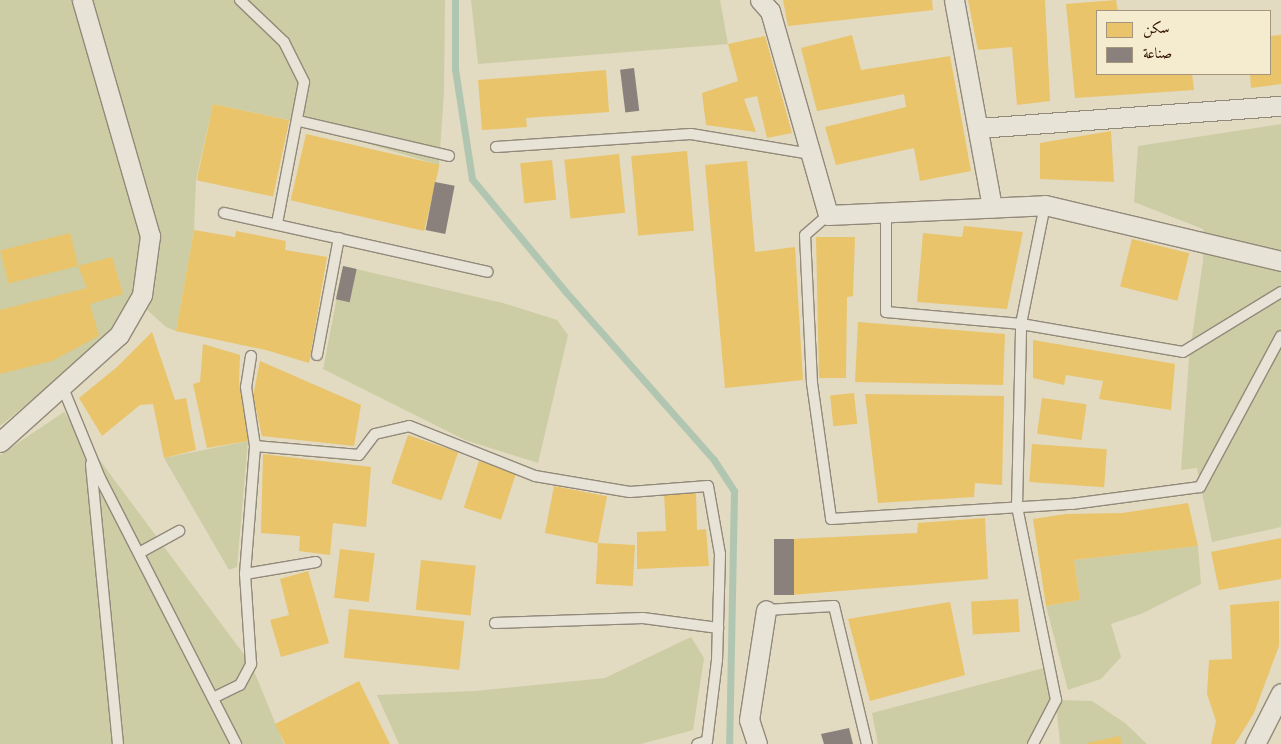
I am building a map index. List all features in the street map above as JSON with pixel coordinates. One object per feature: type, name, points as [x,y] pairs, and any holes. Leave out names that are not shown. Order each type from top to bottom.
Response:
[{"type":"street","points":[[0,442],[63,388],[119,335],[142,296],[150,236],[82,0]]},
{"type":"street","points":[[760,0],[770,11],[828,215],[1045,205],[1281,261]]},
{"type":"street","points":[[954,0],[992,208]]},
{"type":"street","points":[[978,128],[1281,106]]},
{"type":"street","points":[[758,744],[749,720],[766,610]]},
{"type":"street","points":[[1255,744],[1281,693]]},
{"type":"lane","points":[[240,0],[284,42],[304,82],[299,121],[277,224]]},
{"type":"lane","points":[[299,121],[449,156]]},
{"type":"lane","points":[[496,147],[691,134],[810,154]]},
{"type":"lane","points":[[1033,744],[1056,700],[1017,507],[1021,324],[1045,205]]},
{"type":"lane","points":[[886,212],[886,312],[1021,324],[1183,352],[1281,292]]},
{"type":"lane","points":[[224,213],[487,272]]},
{"type":"lane","points":[[828,215],[805,235],[812,383],[831,519],[1072,504],[1200,487],[1281,336]]},
{"type":"lane","points":[[317,355],[339,238]]},
{"type":"lane","points":[[213,698],[240,685],[251,664],[245,574],[255,446],[246,387],[251,356]]},
{"type":"lane","points":[[63,388],[90,453],[236,744]]},
{"type":"lane","points":[[255,446],[359,455],[376,434],[409,426],[535,476],[630,492],[708,486],[720,554],[718,628],[707,741],[696,744]]},
{"type":"lane","points":[[90,453],[118,744]]},
{"type":"lane","points":[[139,553],[178,531]]},
{"type":"lane","points":[[245,574],[316,562]]},
{"type":"lane","points":[[766,610],[834,606],[867,744]]},
{"type":"lane","points":[[495,623],[643,618],[718,628]]},
{"type":"green space","points":[[0,0],[445,0],[444,92],[439,165],[289,120],[213,104],[196,180],[194,230],[176,331],[166,327],[145,308],[0,426]]},
{"type":"green space","points":[[471,0],[720,0],[728,44],[478,64]]},
{"type":"green space","points":[[1281,124],[1281,527],[1212,542],[1197,468],[1181,470],[1189,358],[1203,261],[1203,229],[1134,202],[1138,146]]},
{"type":"green space","points":[[343,266],[503,303],[557,320],[568,335],[538,463],[465,440],[323,369]]},
{"type":"green space","points":[[64,412],[251,664],[284,744],[0,744],[0,455]]},
{"type":"green space","points":[[248,441],[237,567],[229,570],[164,458]]},
{"type":"green space","points":[[1198,546],[1201,584],[1143,613],[1111,624],[1121,657],[1101,679],[1068,690],[1046,606],[1080,600],[1074,560]]},
{"type":"green space","points":[[691,637],[704,658],[693,730],[641,744],[399,744],[377,695],[475,691],[605,678]]},
{"type":"green space","points":[[1048,667],[1056,700],[1092,701],[1125,723],[1147,744],[1060,744],[1056,702],[1037,744],[878,744],[872,713]]},
{"type":"building: سكن","points":[[783,0],[932,0],[933,10],[788,26]]},
{"type":"building: سكن","points":[[968,0],[1045,0],[1050,101],[1017,105],[1012,47],[978,50]]},
{"type":"building: سكن","points":[[1116,0],[1118,10],[1096,10],[1096,75],[1192,75],[1194,90],[1075,98],[1066,4]]},
{"type":"building: سكن","points":[[852,35],[861,70],[950,56],[971,171],[920,181],[914,148],[836,165],[825,127],[906,107],[904,94],[817,111],[801,48]]},
{"type":"building: سكن","points":[[1281,35],[1281,84],[1251,88],[1250,75],[1271,75],[1271,36]]},
{"type":"building: سكن","points":[[765,36],[792,133],[767,138],[757,96],[744,99],[756,132],[706,125],[702,93],[738,81],[728,44]]},
{"type":"building: سكن","points":[[606,70],[609,112],[526,118],[527,127],[482,130],[478,80]]},
{"type":"building: سكن","points":[[213,104],[289,120],[273,197],[197,180]]},
{"type":"building: سكن","points":[[1111,131],[1114,182],[1040,179],[1040,143]]},
{"type":"building: سكن","points":[[306,134],[439,165],[424,231],[291,200]]},
{"type":"building: سكن","points":[[687,151],[694,231],[638,236],[631,156]]},
{"type":"building: سكن","points":[[619,154],[625,213],[570,218],[564,160]]},
{"type":"building: سكن","points":[[552,160],[556,200],[524,203],[520,163]]},
{"type":"building: سكن","points":[[747,161],[755,252],[795,247],[803,380],[725,388],[705,165]]},
{"type":"building: سكن","points":[[964,226],[1023,232],[1007,309],[917,302],[923,233],[962,237]]},
{"type":"building: سكن","points":[[194,230],[235,237],[236,231],[286,241],[285,250],[327,257],[309,363],[266,350],[176,331]]},
{"type":"building: سكن","points":[[70,233],[78,266],[8,283],[0,250]]},
{"type":"building: سكن","points":[[816,237],[855,237],[853,296],[847,297],[846,378],[819,378]]},
{"type":"building: سكن","points":[[1132,239],[1189,253],[1177,301],[1120,287]]},
{"type":"building: سكن","points":[[112,257],[123,294],[90,304],[99,336],[52,361],[0,374],[0,310],[87,288],[78,266]]},
{"type":"building: سكن","points":[[858,322],[1005,334],[1003,385],[855,382]]},
{"type":"building: سكن","points":[[152,332],[175,400],[186,398],[196,450],[164,458],[153,404],[140,405],[102,436],[79,398],[117,367]]},
{"type":"building: سكن","points":[[1033,340],[1175,364],[1171,410],[1099,399],[1103,381],[1066,375],[1064,385],[1033,378]]},
{"type":"building: سكن","points":[[203,344],[240,355],[239,382],[248,441],[207,448],[193,384],[200,382]]},
{"type":"building: سكن","points":[[260,361],[361,405],[354,446],[262,436],[253,396]]},
{"type":"building: سكن","points":[[854,393],[857,424],[833,426],[830,396]]},
{"type":"building: سكن","points":[[865,394],[1004,396],[1002,485],[975,483],[974,497],[878,503]]},
{"type":"building: سكن","points":[[1042,398],[1087,404],[1082,440],[1037,434]]},
{"type":"building: سكن","points":[[408,435],[458,452],[442,500],[391,483]]},
{"type":"building: سكن","points":[[1032,444],[1107,449],[1104,487],[1029,482]]},
{"type":"building: سكن","points":[[263,454],[371,467],[366,527],[333,523],[330,555],[299,551],[300,536],[261,533]]},
{"type":"building: سكن","points":[[479,461],[516,473],[501,520],[464,508]]},
{"type":"building: سكن","points":[[554,486],[607,496],[598,543],[545,533]]},
{"type":"building: سكن","points":[[696,491],[697,530],[706,529],[709,566],[637,569],[637,532],[666,531],[664,492]]},
{"type":"building: سكن","points":[[1188,503],[1198,546],[1074,560],[1080,600],[1046,606],[1033,519],[1066,514],[1122,513]]},
{"type":"building: سكن","points":[[985,518],[988,579],[791,595],[794,539],[917,533],[918,523]]},
{"type":"building: سكن","points":[[1281,538],[1281,579],[1219,590],[1211,552]]},
{"type":"building: سكن","points":[[598,543],[635,545],[633,586],[596,584]]},
{"type":"building: سكن","points":[[340,549],[375,553],[369,602],[334,598]]},
{"type":"building: سكن","points":[[421,560],[476,566],[470,615],[416,610]]},
{"type":"building: سكن","points":[[308,571],[329,643],[281,657],[270,620],[289,615],[280,579]]},
{"type":"building: سكن","points":[[1018,599],[1020,632],[973,634],[971,601]]},
{"type":"building: سكن","points":[[1279,601],[1279,646],[1254,713],[1235,744],[1211,744],[1216,721],[1207,694],[1209,660],[1232,659],[1230,605]]},
{"type":"building: سكن","points":[[950,602],[965,675],[870,701],[848,619]]},
{"type":"building: سكن","points":[[349,609],[464,621],[459,670],[344,658]]},
{"type":"building: سكن","points":[[359,681],[390,744],[285,744],[275,724]]},
{"type":"building: سكن","points":[[1120,736],[1122,744],[1087,744],[1087,743]]},
{"type":"building: صناعة","points":[[634,68],[639,111],[625,112],[620,70]]},
{"type":"building: صناعة","points":[[435,182],[455,186],[445,234],[426,230]]},
{"type":"building: صناعة","points":[[343,266],[357,269],[350,302],[336,299]]},
{"type":"building: صناعة","points":[[774,539],[794,539],[794,595],[774,595]]},
{"type":"building: صناعة","points":[[849,728],[853,744],[824,744],[821,734]]},
{"type":"waterway","points":[[455,0],[455,69],[472,179],[565,291],[714,460],[734,491],[729,744]]}]
